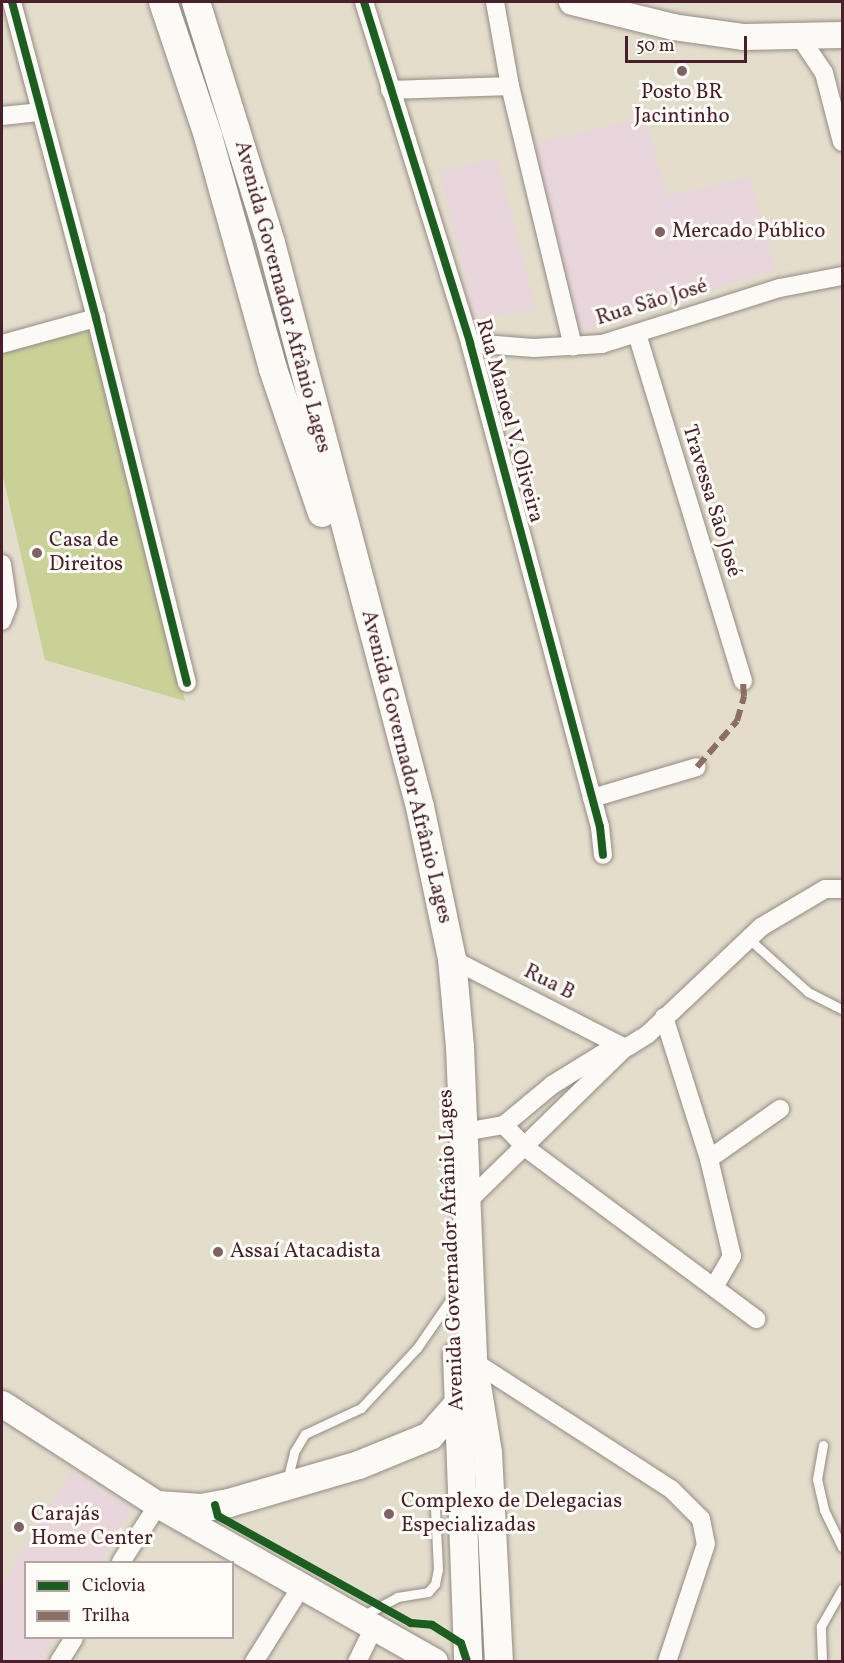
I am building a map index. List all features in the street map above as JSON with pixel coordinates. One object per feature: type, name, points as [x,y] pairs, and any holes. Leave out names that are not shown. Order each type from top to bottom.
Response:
[{"type":"main road","points":[[163,2],[208,136],[273,369],[332,514]]},
{"type":"main road","name":"Avenida Governador Afrânio Lages","points":[[182,2],[420,807],[452,959],[464,1132],[473,1361],[488,1453],[499,1662]]},
{"type":"main road","name":"Avenida Governador Afrânio Lages","points":[[196,2],[271,243],[332,514],[406,810],[428,909],[442,1026],[459,1403],[468,1453]]},
{"type":"main road","points":[[217,2],[322,384],[336,448],[332,514]]},
{"type":"main road","points":[[572,2],[673,27],[744,37],[843,35]]},
{"type":"main road","points":[[468,1662],[468,1453],[473,1361]]},
{"type":"main road","points":[[158,1505],[201,1508],[285,1488],[410,1446],[440,1428],[459,1403]]},
{"type":"main road","points":[[2,1404],[158,1505],[433,1661]]},
{"type":"main road","points":[[468,1453],[488,1662]]},
{"type":"street","points":[[12,2],[96,318],[187,683]]},
{"type":"street","name":"Rua Manoel V. Oliveira","points":[[364,2],[470,343],[592,798],[603,855]]},
{"type":"street","points":[[495,2],[510,86],[573,346]]},
{"type":"street","points":[[800,37],[824,73],[843,142]]},
{"type":"street","points":[[390,90],[510,86]]},
{"type":"street","points":[[2,116],[41,112]]},
{"type":"street","name":"Rua São José","points":[[470,343],[534,348],[573,346],[637,334],[780,288],[843,276]]},
{"type":"street","points":[[2,344],[96,318]]},
{"type":"street","name":"Travessa São José","points":[[637,334],[743,681]]},
{"type":"street","points":[[2,621],[8,605],[3,571]]},
{"type":"street","points":[[592,798],[697,766]]},
{"type":"street","points":[[466,1203],[526,1148],[625,1048],[648,1034],[761,927],[825,889],[843,889]]},
{"type":"street","name":"Rua B","points":[[452,959],[625,1048]]},
{"type":"street","points":[[664,1017],[709,1160],[732,1256],[715,1287]]},
{"type":"street","points":[[464,1132],[504,1125],[552,1085],[602,1054],[625,1048]]},
{"type":"street","points":[[709,1160],[780,1109]]},
{"type":"street","points":[[504,1125],[526,1148],[756,1319]]},
{"type":"street","points":[[473,1361],[671,1490],[701,1519],[706,1544],[666,1662]]},
{"type":"street","points":[[122,1561],[158,1505]]},
{"type":"street","points":[[254,1662],[301,1587]]},
{"type":"street","points":[[357,1662],[366,1623]]},
{"type":"street","points":[[59,1662],[73,1639]]},
{"type":"lane","points":[[749,939],[808,992],[843,1009]]},
{"type":"lane","points":[[285,1488],[294,1452],[305,1434],[361,1408],[417,1348],[454,1293]]},
{"type":"lane","points":[[823,1445],[817,1479],[824,1510],[843,1547]]},
{"type":"lane","points":[[366,1623],[397,1597],[428,1592],[435,1584],[438,1569],[435,1507]]},
{"type":"lane","points":[[822,1662],[821,1626],[843,1590]]},
{"type":"shaded area","name":"Mercado Público","points":[[645,117],[667,196],[750,177],[775,269],[581,331],[532,144]]},
{"type":"shaded area","points":[[497,158],[536,309],[475,318],[440,171]]},
{"type":"shaded area","points":[[71,1470],[132,1508],[101,1561],[24,1561],[24,1639],[53,1639],[40,1661],[2,1661],[2,1585]]},
{"type":"green space","points":[[92,330],[185,701],[45,660],[2,472],[2,352]]},
{"type":"marked path","points":[[697,767],[737,721],[744,696],[743,681]]},
{"type":"cycle path","points":[[12,2],[96,318],[187,683]]},
{"type":"cycle path","points":[[364,2],[470,343],[600,827],[603,855]]},
{"type":"cycle path","points":[[215,1505],[218,1516],[411,1623],[432,1625],[461,1643],[467,1662]]},
{"type":"place","name":"Posto BR Jacintinho","points":[[682,71]]},
{"type":"place","name":"Mercado Público","points":[[660,232]]},
{"type":"place","name":"Casa de Direitos","points":[[37,553]]},
{"type":"place","name":"Assaí Atacadista","points":[[218,1252]]},
{"type":"place","name":"Complexo de Delegacias Especializadas","points":[[389,1514]]},
{"type":"place","name":"Carajás Home Center","points":[[19,1527]]}]
